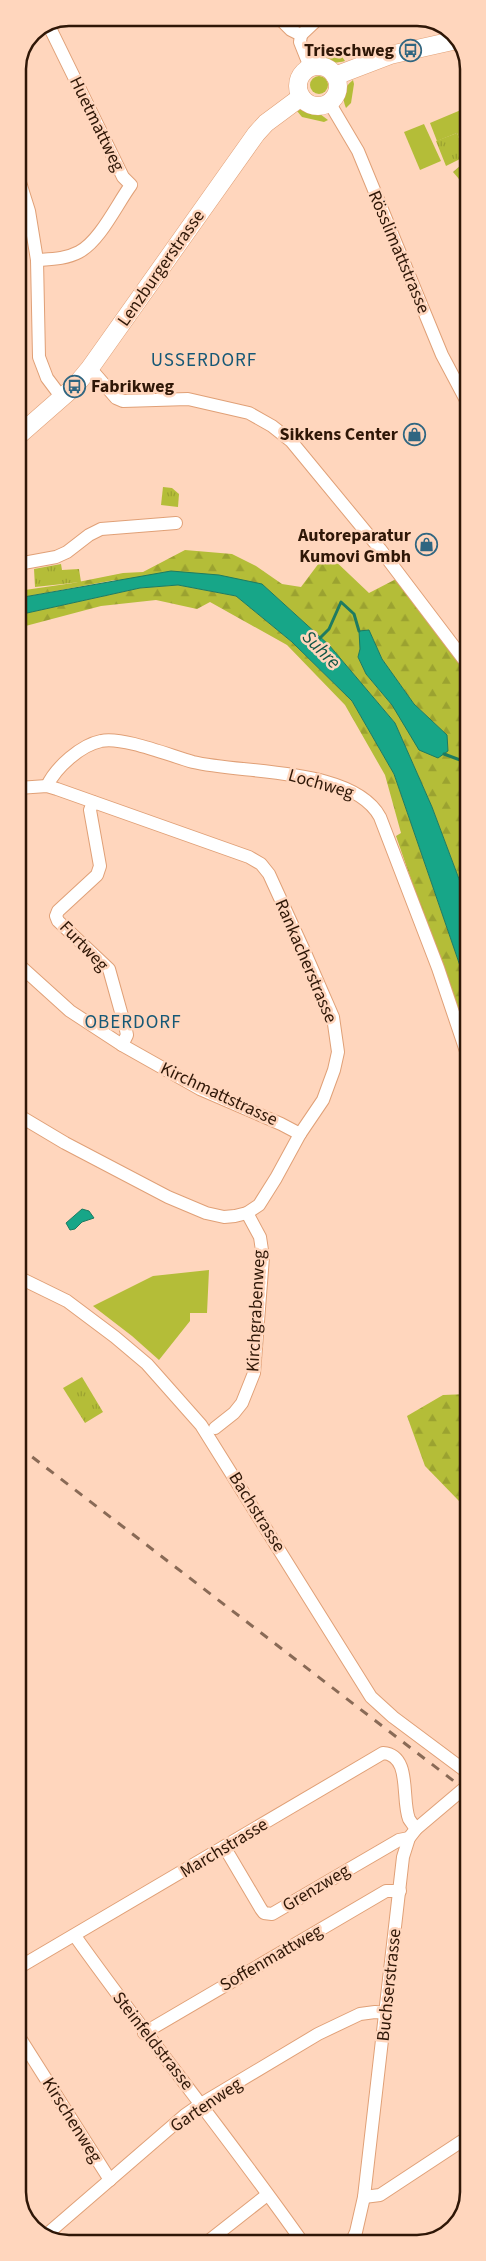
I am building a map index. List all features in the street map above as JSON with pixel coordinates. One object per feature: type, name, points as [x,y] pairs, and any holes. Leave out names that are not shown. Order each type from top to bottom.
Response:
[{"type":"main road","points":[[335,76],[390,55],[449,42]]},
{"type":"main road","points":[[310,67],[326,67],[335,76],[337,90],[329,102],[317,106],[305,102],[298,92],[298,80],[305,70],[310,67]]},
{"type":"main road","name":"Lenzburgerstrasse","points":[[26,429],[62,398],[90,368],[256,134],[266,122],[301,97]]},
{"type":"street","points":[[287,26],[301,35]]},
{"type":"street","points":[[310,67],[300,42],[301,35],[311,26]]},
{"type":"street","name":"Huetmattweg","points":[[37,260],[61,258],[79,252],[99,232],[131,185],[123,178],[51,31]]},
{"type":"street","name":"Rösslimattstrasse","points":[[329,102],[345,126],[358,151],[442,355],[459,387]]},
{"type":"street","points":[[26,202],[37,260],[39,357],[47,378],[62,398]]},
{"type":"street","points":[[90,368],[116,398],[123,401],[188,399],[249,414],[272,426],[291,441],[380,549],[459,654]]},
{"type":"street","points":[[26,562],[56,557],[67,552],[101,529],[176,524]]},
{"type":"street","name":"Lochweg","points":[[47,786],[55,774],[82,749],[91,744],[108,740],[195,762],[296,775],[354,792],[366,799],[374,805],[380,817],[438,968],[459,1032]]},
{"type":"street","points":[[26,787],[47,786],[93,802]]},
{"type":"street","name":"Rankacherstrasse","points":[[93,802],[249,857],[261,864],[268,874],[333,1017],[338,1052],[334,1070],[323,1100],[300,1134],[276,1178],[259,1204],[247,1213]]},
{"type":"street","name":"Furtweg","points":[[93,802],[90,810],[100,866],[97,875],[58,911],[56,916],[58,921],[109,969],[127,1035],[122,1045]]},
{"type":"street","name":"Kirchmattstrasse","points":[[26,972],[70,1011],[122,1045],[200,1089],[282,1124],[300,1134]]},
{"type":"street","points":[[26,1120],[65,1143],[168,1197],[206,1213],[224,1217],[247,1213]]},
{"type":"street","name":"Kirchgrabenweg","points":[[215,1428],[234,1413],[242,1403],[254,1373],[263,1257],[260,1237],[247,1213]]},
{"type":"street","name":"Bachstrasse","points":[[27,1281],[67,1301],[115,1336],[170,1388],[207,1434],[371,1697],[393,1717],[460,1767]]},
{"type":"street","name":"Marchstrasse","points":[[27,1963],[225,1848],[383,1753],[391,1754],[397,1759],[405,1785],[412,1833]]},
{"type":"street","points":[[412,1833],[460,1792]]},
{"type":"street","name":"Grenzweg","points":[[225,1848],[261,1909],[264,1913],[272,1914],[412,1833]]},
{"type":"street","name":"Buchserstrasse","points":[[355,2234],[364,2197],[403,1857],[412,1833]]},
{"type":"street","name":"Soffenmattweg","points":[[144,2033],[386,1891],[400,1891]]},
{"type":"street","name":"Steinfeldstrasse","points":[[75,1936],[144,2033],[201,2104],[297,2234]]},
{"type":"street","name":"Gartenweg","points":[[52,2230],[201,2104],[318,2034],[360,2014],[386,2013]]},
{"type":"street","name":"Kirschenweg","points":[[27,2049],[110,2180]]},
{"type":"street","points":[[364,2197],[380,2195],[460,2142]]},
{"type":"street","points":[[217,2235],[267,2195]]},
{"type":"green space","points":[[331,49],[338,51],[345,61],[329,62],[317,53]]},
{"type":"green space","points":[[319,76],[325,79],[328,85],[325,91],[319,94],[313,91],[310,85],[313,79]]},
{"type":"green space","points":[[353,80],[351,103],[346,108],[344,92]]},
{"type":"green space","points":[[302,109],[316,111],[328,120],[324,122],[302,117],[297,111]]},
{"type":"green space","points":[[459,111],[459,139],[457,133],[437,141],[430,123]]},
{"type":"green space","points":[[424,124],[441,161],[420,170],[404,132]]},
{"type":"green space","points":[[457,133],[459,138],[459,159],[446,166],[436,141]]},
{"type":"green space","points":[[459,167],[459,179],[453,172]]},
{"type":"green space","points":[[163,487],[172,488],[179,494],[178,507],[161,505]]},
{"type":"green space","points":[[185,550],[232,554],[256,566],[282,584],[301,587],[322,559],[330,556],[369,593],[400,577],[459,654],[459,880],[432,807],[395,723],[329,645],[262,584],[115,580],[26,596],[26,590],[123,573],[143,572]],"holes":[[[369,630],[382,659],[414,704],[447,735],[392,705],[366,674],[358,657]]]},
{"type":"green space","points":[[61,564],[62,570],[79,569],[81,582],[35,587],[34,569]]},
{"type":"green space","points":[[178,585],[236,596],[292,642],[352,701],[394,774],[459,964],[459,1020],[396,836],[401,833],[385,775],[345,705],[287,645],[210,602],[197,609],[156,600],[101,606],[26,626],[26,613],[140,588]]},
{"type":"green space","points":[[209,1270],[207,1313],[190,1313],[190,1321],[159,1360],[93,1306],[153,1276]]},
{"type":"green space","points":[[82,1377],[103,1412],[85,1423],[63,1388]]},
{"type":"green space","points":[[460,1394],[459,1501],[425,1466],[407,1416],[443,1395]]},
{"type":"water","name":"Suhre","points":[[171,571],[219,575],[262,584],[329,645],[395,723],[432,807],[459,880],[459,964],[394,774],[352,701],[292,642],[236,596],[178,585],[140,588],[26,613],[26,597]]},
{"type":"water","points":[[369,630],[382,659],[414,704],[447,735],[448,751],[438,758],[419,750],[392,705],[366,674],[358,657],[360,649],[359,631]]},
{"type":"water","points":[[82,1209],[89,1211],[94,1218],[82,1222],[75,1229],[70,1230],[66,1223]]},
{"type":"waterway","points":[[319,639],[329,629],[341,602],[354,614],[359,631]]},
{"type":"waterway","points":[[444,754],[459,760]]},
{"type":"railway","points":[[27,1453],[460,1786]]},
{"type":"place","name":"Trieschweg","points":[[410,50]]},
{"type":"place","name":"Fabrikweg","points":[[75,386]]},
{"type":"place","name":"Sikkens Center","points":[[414,434]]},
{"type":"place","name":"Autoreparatur Kumovi Gmbh","points":[[427,545]]},
{"type":"district","name":"USSERDORF","points":[[204,360]]},
{"type":"district","name":"OBERDORF","points":[[133,1022]]}]
